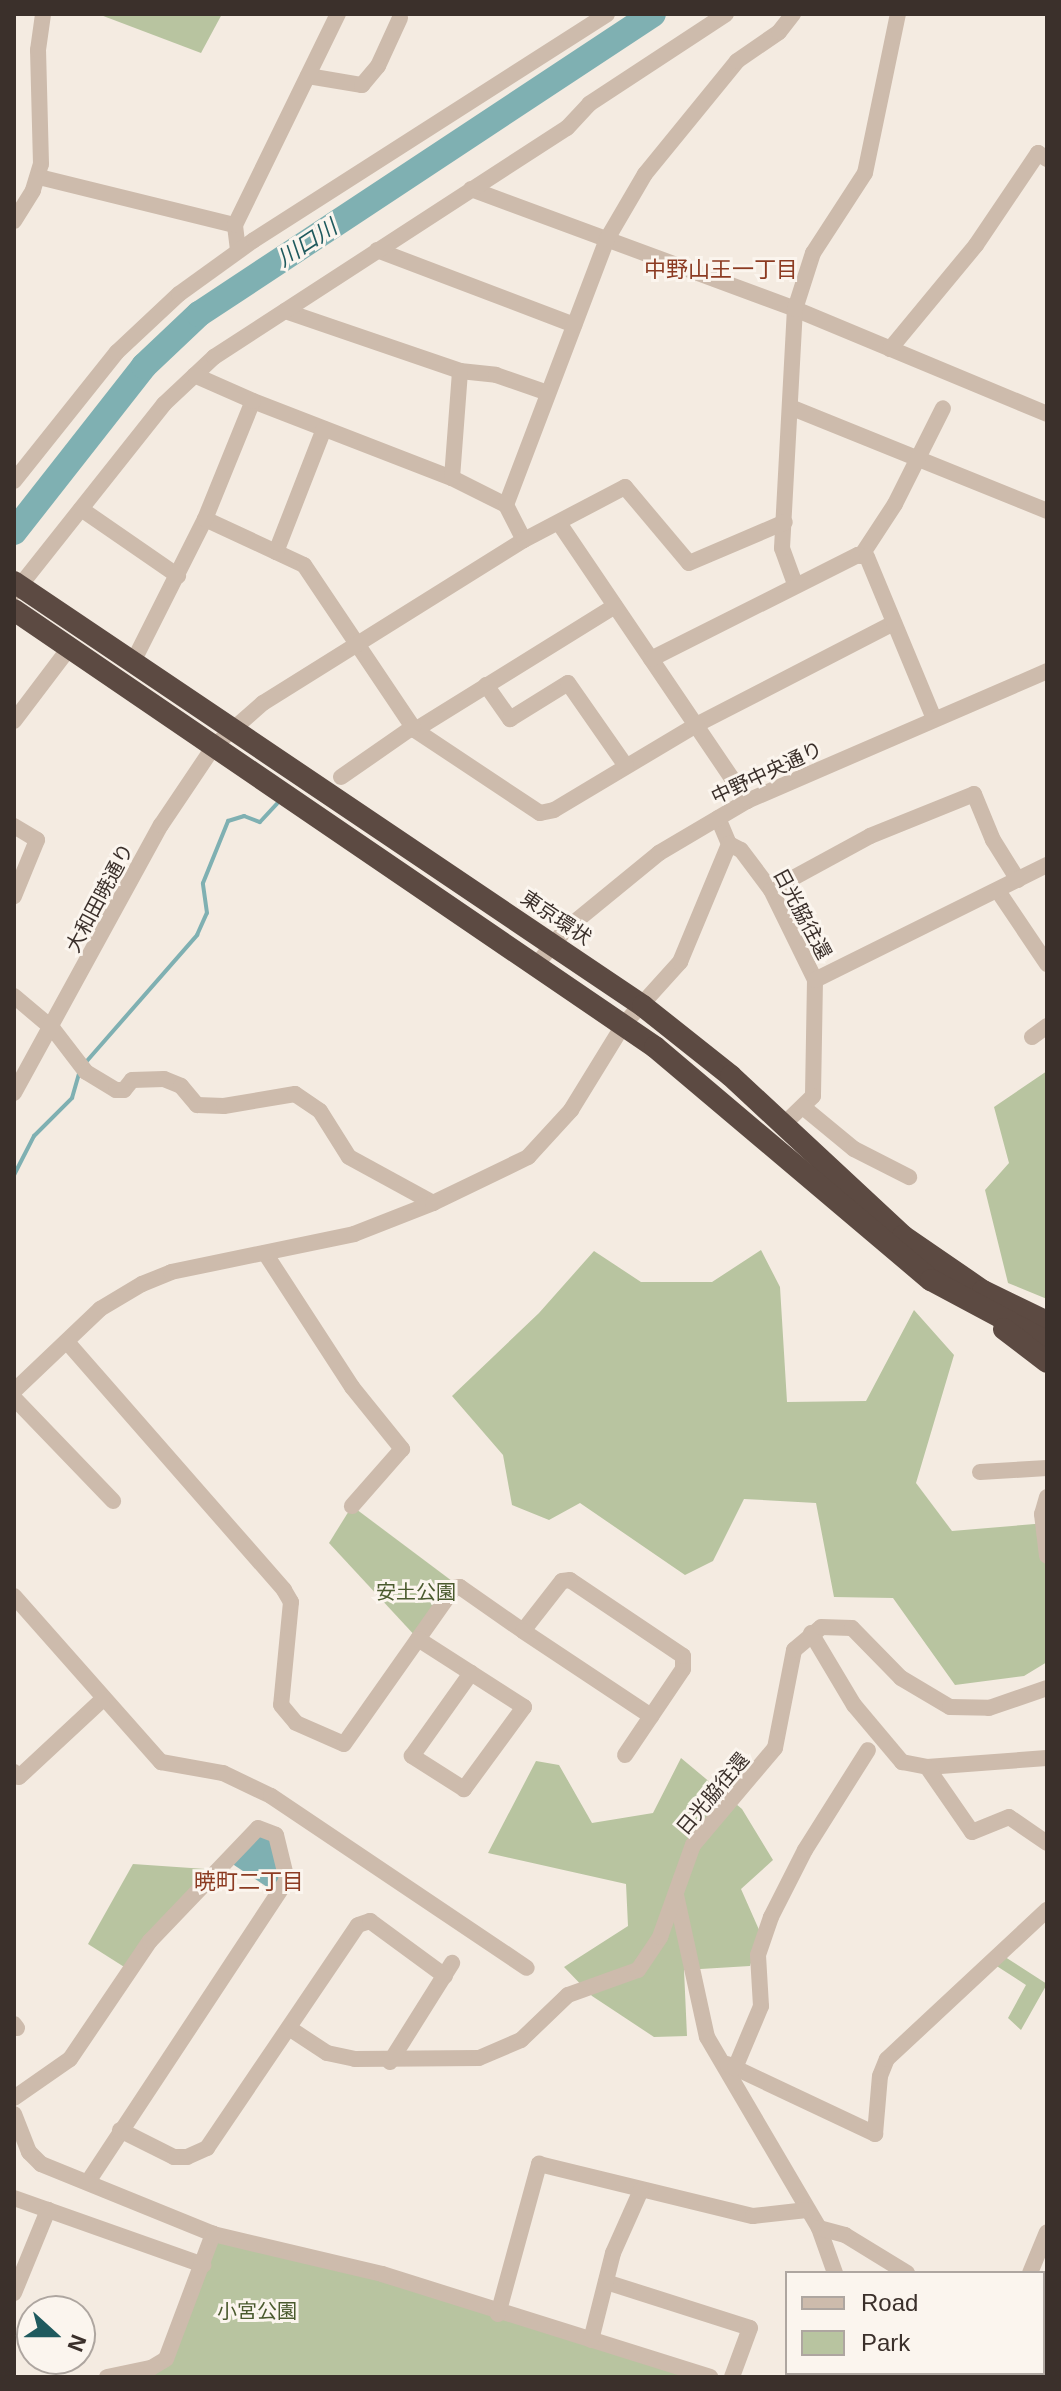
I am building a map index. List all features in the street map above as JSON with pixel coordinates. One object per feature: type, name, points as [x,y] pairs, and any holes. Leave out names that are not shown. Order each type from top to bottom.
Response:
[{"type":"highway","name":"東京環状","points":[[16,587],[133,662],[643,1006],[731,1076],[782,1126],[927,1255],[983,1291],[1047,1322]]},
{"type":"highway","points":[[14,610],[624,1024],[757,1128],[888,1248],[991,1316],[1047,1362]]},
{"type":"highway","points":[[991,1316],[1047,1342]]},
{"type":"street","points":[[14,221],[39,177],[38,50],[43,14]]},
{"type":"street","points":[[238,250],[235,225],[338,14]]},
{"type":"street","points":[[14,481],[130,338],[238,250],[607,14]]},
{"type":"street","points":[[16,587],[164,404],[232,343],[471,189],[726,14]]},
{"type":"street","points":[[506,505],[607,239],[645,174],[737,61],[779,32],[793,14]]},
{"type":"street","points":[[795,584],[782,548],[795,309],[813,253],[865,173],[898,14]]},
{"type":"street","points":[[308,76],[362,85],[378,66],[400,18]]},
{"type":"street","points":[[890,349],[976,245],[1038,153],[1047,159]]},
{"type":"street","points":[[39,177],[235,225]]},
{"type":"street","points":[[471,189],[795,309],[1047,414]]},
{"type":"street","points":[[377,250],[574,325]]},
{"type":"street","points":[[285,311],[460,371],[496,375],[548,393]]},
{"type":"street","points":[[452,478],[460,371]]},
{"type":"street","points":[[194,375],[452,478],[506,505],[524,540]]},
{"type":"street","points":[[133,662],[205,519],[253,401]]},
{"type":"street","points":[[790,407],[1047,511]]},
{"type":"street","points":[[861,556],[943,408]]},
{"type":"street","points":[[276,552],[324,429]]},
{"type":"street","name":"大和田暁通り","points":[[14,1093],[53,1029],[161,825],[214,746],[231,728],[524,540],[625,487],[689,563],[785,522]]},
{"type":"street","points":[[81,509],[178,576]]},
{"type":"street","points":[[205,519],[304,565],[414,728],[540,813],[696,725],[892,624]]},
{"type":"street","points":[[559,523],[747,801]]},
{"type":"street","points":[[651,659],[795,584],[861,556],[867,557],[892,624],[934,719]]},
{"type":"street","points":[[341,777],[414,728],[615,606]]},
{"type":"street","points":[[14,721],[70,647]]},
{"type":"street","name":"中野中央通り","points":[[537,964],[553,945],[659,853],[747,801],[1047,671]]},
{"type":"street","points":[[486,685],[510,719],[568,683],[626,766]]},
{"type":"street","points":[[771,890],[870,836],[974,794],[993,840],[1018,880]]},
{"type":"street","name":"日光脇往還","points":[[718,818],[729,844],[741,850],[771,890],[815,980],[813,1096],[803,1107]]},
{"type":"street","points":[[14,826],[37,840],[14,896]]},
{"type":"street","points":[[113,1501],[16,1389],[68,1343],[100,1309],[142,1284],[171,1272],[354,1234],[433,1203],[540,1147],[585,1090],[624,1024],[680,962],[729,844]]},
{"type":"street","points":[[815,980],[1047,865]]},
{"type":"street","points":[[998,891],[1047,964]]},
{"type":"street","points":[[14,996],[53,1029],[86,1072],[116,1090],[124,1090],[132,1080],[172,1080],[197,1105],[207,1106],[295,1094],[320,1111],[349,1157],[433,1203]]},
{"type":"street","points":[[1032,1037],[1047,1026]]},
{"type":"street","points":[[782,1126],[803,1107],[854,1149],[909,1177]]},
{"type":"street","points":[[265,1253],[352,1387],[402,1449],[352,1506]]},
{"type":"street","points":[[68,1343],[284,1590],[291,1602],[281,1705],[296,1723],[344,1744],[418,1639],[460,1587],[651,1716]]},
{"type":"street","points":[[980,1472],[1047,1468]]},
{"type":"street","points":[[1047,1497],[1042,1514],[1047,1556]]},
{"type":"street","points":[[523,1631],[562,1581],[570,1580],[683,1656],[683,1669],[625,1755]]},
{"type":"street","points":[[14,1596],[102,1700],[161,1762],[223,1773],[271,1796],[527,1968]]},
{"type":"street","points":[[1047,1688],[989,1708],[950,1707],[901,1678],[852,1628],[837,1625],[811,1633],[854,1705],[902,1762],[927,1767],[1047,1758]]},
{"type":"street","name":"日光脇往還","points":[[390,2062],[479,2058],[521,2040],[564,1992],[638,1970],[651,1956],[675,1882],[693,1845],[775,1748],[788,1667],[794,1650],[811,1633]]},
{"type":"street","points":[[418,1639],[471,1673],[524,1707],[464,1789],[412,1756],[471,1673]]},
{"type":"street","points":[[14,1772],[19,1777],[102,1700]]},
{"type":"street","points":[[731,2066],[761,2006],[758,1955],[771,1917],[805,1850],[868,1750]]},
{"type":"street","points":[[927,1767],[972,1832],[1009,1817],[1047,1843]]},
{"type":"street","points":[[14,2098],[70,2059],[150,1941],[258,1828],[276,1835],[287,1880],[89,2180]]},
{"type":"street","points":[[675,1882],[698,2011],[707,2037],[731,2066],[752,2119],[819,2228],[834,2271]]},
{"type":"street","points":[[731,2066],[875,2134],[880,2076],[887,2059],[1047,1910]]},
{"type":"street","points":[[120,2130],[174,2157],[187,2157],[207,2148],[358,1925],[370,1921],[448,1970],[390,2062],[327,2053],[289,2028]]},
{"type":"street","points":[[14,2114],[29,2152],[41,2164],[89,2180],[213,2234],[382,2274],[498,2314],[710,2377]]},
{"type":"street","points":[[498,2314],[539,2164],[753,2216],[807,2210]]},
{"type":"street","points":[[591,2340],[606,2282],[641,2190]]},
{"type":"street","points":[[14,2198],[203,2265]]},
{"type":"street","points":[[14,2293],[48,2210]]},
{"type":"street","points":[[819,2228],[845,2235],[904,2271]]},
{"type":"street","points":[[1031,2271],[1047,2232]]},
{"type":"street","points":[[107,2377],[151,2368],[166,2359],[213,2234]]},
{"type":"street","points":[[606,2282],[750,2328],[732,2377]]},
{"type":"green space","points":[[98,14],[222,14],[201,53]]},
{"type":"green space","points":[[1047,1071],[1047,1299],[1008,1283],[985,1190],[1009,1163],[994,1107]]},
{"type":"green space","points":[[761,1250],[780,1287],[787,1402],[866,1401],[914,1310],[954,1355],[916,1483],[952,1531],[1047,1523],[1047,1662],[1024,1676],[955,1685],[893,1598],[834,1597],[816,1503],[744,1499],[713,1561],[685,1575],[580,1503],[549,1520],[512,1505],[503,1455],[452,1396],[539,1313],[594,1251],[641,1282],[712,1282]]},
{"type":"green space","name":"安土公園","points":[[352,1506],[460,1587],[418,1639],[329,1543]]},
{"type":"green space","points":[[681,1758],[742,1809],[773,1860],[741,1889],[760,1932],[750,1966],[684,1970],[687,2036],[654,2037],[592,1996],[564,1967],[628,1926],[626,1884],[488,1853],[536,1761],[559,1765],[592,1823],[653,1813]]},
{"type":"green space","points":[[133,1864],[220,1870],[129,1970],[88,1944]]},
{"type":"green space","points":[[1002,1955],[1047,1984],[1021,2030],[1008,2018],[1026,1985],[992,1963]]},
{"type":"green space","name":"小宮公園","points":[[213,2234],[722,2377],[107,2377],[166,2359]]},
{"type":"water","points":[[258,1828],[284,1856],[279,1895],[228,1861]]},
{"type":"waterway","name":"川口川","points":[[14,532],[144,366],[199,314],[653,14]]},
{"type":"waterway","points":[[86,1062],[197,935],[207,913],[203,883],[228,821],[244,816],[260,822],[277,804]]},
{"type":"waterway","points":[[14,1175],[34,1136],[72,1098],[79,1074]]},
{"type":"district","name":"中野山王一丁目","points":[[721,270]]},
{"type":"district","name":"暁町二丁目","points":[[249,1882]]}]
